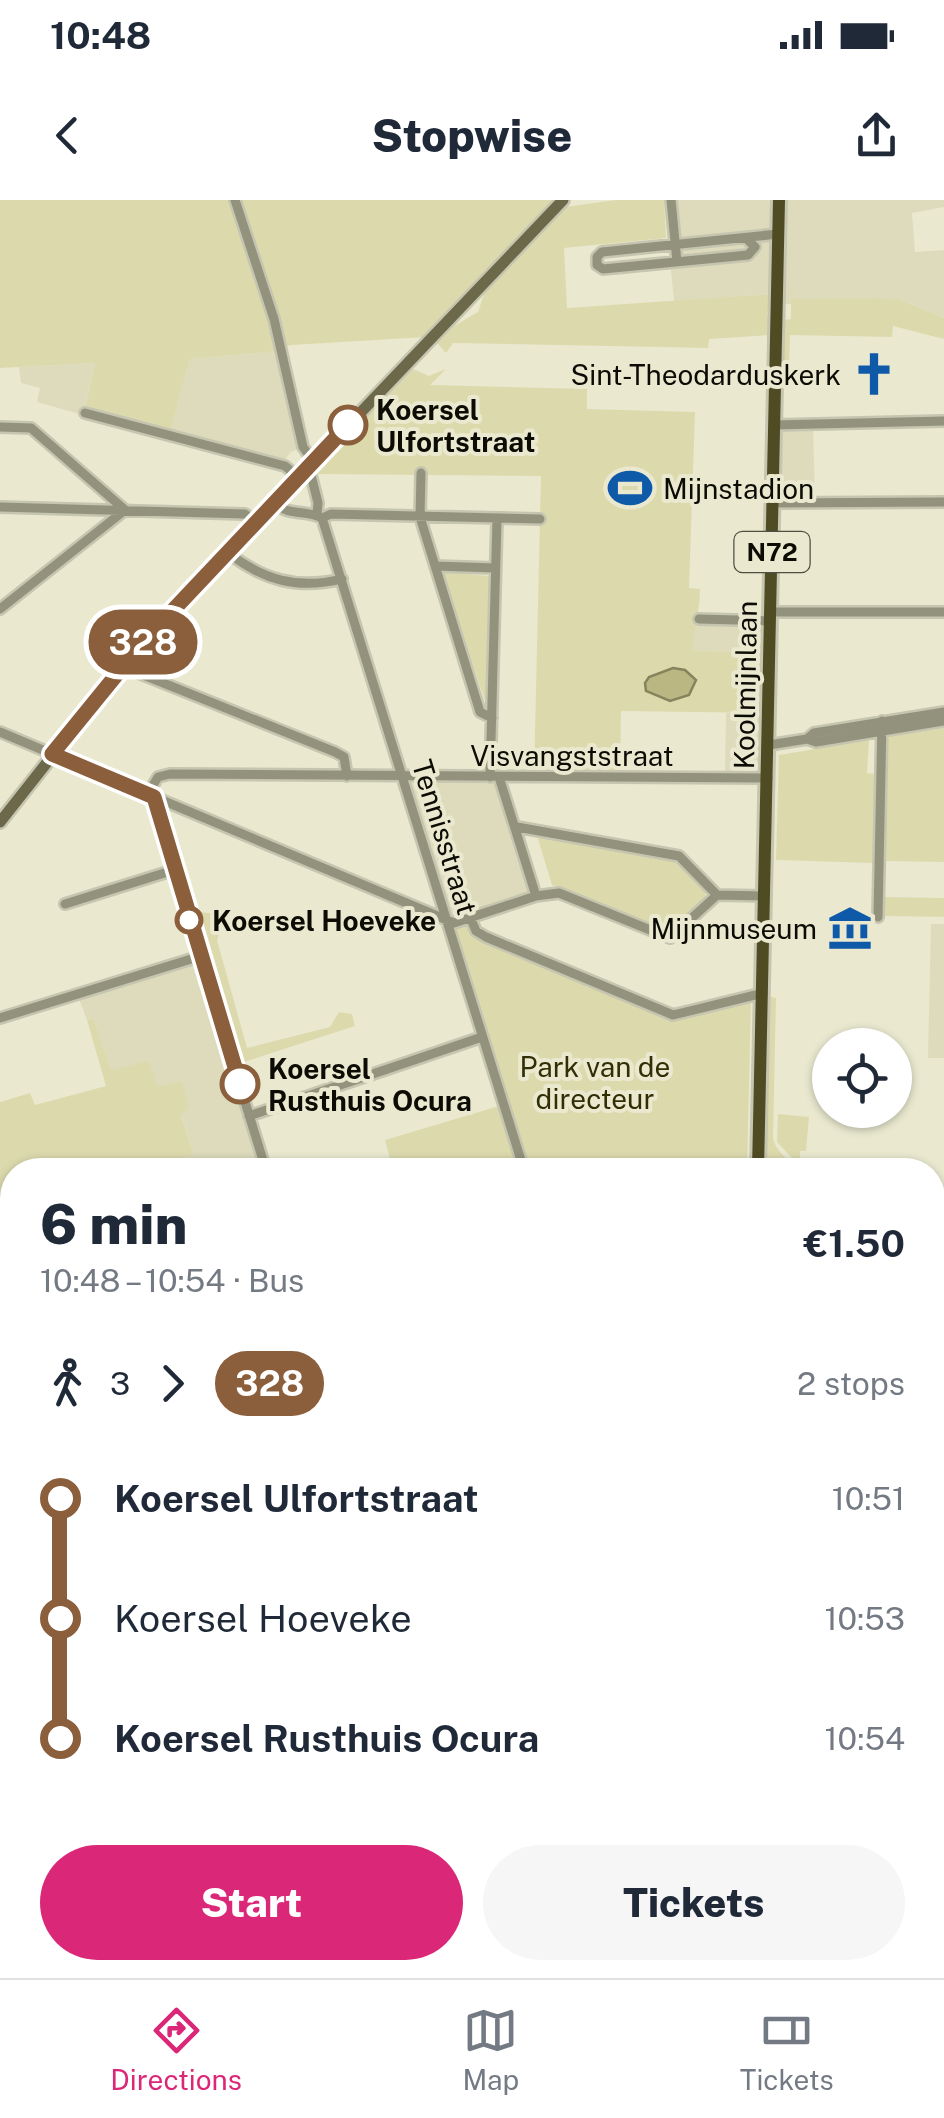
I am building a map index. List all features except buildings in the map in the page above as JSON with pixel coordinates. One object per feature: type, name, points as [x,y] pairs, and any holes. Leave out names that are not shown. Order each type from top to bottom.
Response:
[{"type":"main road","name":"Koolmijnlaan","points":[[758,1158],[779,200]]},
{"type":"street","points":[[235,200],[274,320],[303,447],[314,461]]},
{"type":"street","points":[[0,822],[121,666],[563,200]]},
{"type":"street","points":[[671,200],[677,262]]},
{"type":"street","points":[[746,238],[754,243],[751,254],[604,269],[598,268],[596,260],[602,252],[778,234]]},
{"type":"street","points":[[85,414],[285,466],[305,476]]},
{"type":"street","points":[[774,425],[944,421]]},
{"type":"street","points":[[0,428],[30,428],[125,510]]},
{"type":"street","points":[[422,473],[420,517],[480,712],[492,718]]},
{"type":"street","name":"Tennisstraat","points":[[305,476],[342,579],[520,1158]]},
{"type":"street","points":[[773,503],[944,502]]},
{"type":"street","points":[[274,503],[288,514],[320,516],[540,519]]},
{"type":"street","points":[[0,507],[245,514],[255,522]]},
{"type":"street","points":[[0,609],[125,510]]},
{"type":"street","points":[[497,519],[494,777],[541,896]]},
{"type":"street","points":[[227,552],[259,574],[288,583],[321,584],[342,579]]},
{"type":"street","points":[[435,566],[495,568]]},
{"type":"street","points":[[699,619],[944,612]]},
{"type":"street","points":[[121,666],[335,752],[344,757],[347,776]]},
{"type":"street","points":[[881,726],[944,712]]},
{"type":"street","points":[[769,745],[808,739],[814,732],[944,721]]},
{"type":"street","points":[[878,917],[881,726]]},
{"type":"street","points":[[0,732],[447,921],[558,893],[667,938],[678,933],[718,895]]},
{"type":"street","name":"Visvangststraat","points":[[154,797],[154,780],[170,774],[769,778]]},
{"type":"street","points":[[154,797],[262,1158]]},
{"type":"street","points":[[516,828],[678,856],[718,895],[765,896]]},
{"type":"street","points":[[65,904],[174,870]]},
{"type":"street","points":[[470,918],[476,931],[486,937],[673,1016],[762,994]]},
{"type":"street","points":[[0,1018],[200,956]]},
{"type":"street","points":[[250,1116],[482,1037]]},
{"type":"shaded area","points":[[664,200],[773,200],[771,294],[674,301]]},
{"type":"shaded area","points":[[785,200],[944,200],[944,207],[912,213],[915,252],[944,250],[944,318],[901,300],[792,299],[791,304],[783,304]]},
{"type":"shaded area","points":[[280,351],[298,449],[283,462],[170,433],[190,359]]},
{"type":"shaded area","points":[[95,363],[83,415],[37,402],[40,388],[21,383],[19,367]]},
{"type":"shaded area","points":[[813,427],[815,499],[778,496],[780,430]]},
{"type":"shaded area","points":[[694,621],[760,623],[764,625],[764,652],[693,651]]},
{"type":"shaded area","points":[[673,668],[685,670],[696,680],[689,695],[670,701],[646,691],[649,677]]},
{"type":"shaded area","points":[[726,713],[763,713],[761,772],[725,774]]},
{"type":"shaded area","points":[[413,778],[494,779],[499,784],[519,866],[523,866],[532,893],[454,919],[450,916],[409,787]]},
{"type":"shaded area","points":[[931,924],[944,924],[944,1058],[928,1058]]},
{"type":"shaded area","points":[[192,965],[197,967],[255,1158],[184,1158],[194,1155],[181,1114],[182,1081],[158,1088],[111,1070],[94,1019],[87,1020],[78,996]]},
{"type":"green space","points":[[0,200],[557,200],[426,337],[292,345],[280,347],[280,351],[190,359],[170,433],[84,412],[95,363],[0,368]]},
{"type":"green space","points":[[616,200],[664,200],[666,238],[564,248],[567,308],[771,294],[767,315],[771,316],[770,335],[709,339],[708,348],[453,343],[446,353],[437,343],[454,326],[478,312],[485,291],[565,207]]},
{"type":"green space","points":[[791,299],[901,300],[944,318],[944,339],[893,326],[892,337],[790,335],[789,368],[782,368],[784,320],[791,319]]},
{"type":"green space","points":[[413,369],[429,376],[446,369],[430,385],[587,389],[587,409],[695,412],[689,588],[700,589],[693,651],[764,652],[763,713],[621,711],[620,773],[534,773],[541,476],[313,474]]},
{"type":"green space","points":[[443,574],[489,576],[486,704]]},
{"type":"green space","points":[[944,728],[944,862],[885,861],[887,737]]},
{"type":"green space","points":[[869,740],[867,773],[875,774],[873,863],[776,860],[779,755]]},
{"type":"green space","points":[[542,836],[679,861],[705,889],[706,898],[667,935],[552,885],[538,839]]},
{"type":"green space","points":[[884,897],[944,898],[944,917],[884,916]]},
{"type":"green space","points":[[192,911],[217,914],[225,921],[217,940],[247,1048],[330,1027],[339,1012],[352,1014],[355,1026],[238,1064]]},
{"type":"green space","name":"Park van de directeur","points":[[458,924],[466,924],[671,1018],[751,999],[747,1158],[525,1158],[455,930]]},
{"type":"green space","points":[[768,996],[776,998],[773,1138],[786,1158],[764,1158]]},
{"type":"green space","points":[[94,1019],[111,1070],[149,1061],[158,1087],[182,1081],[189,1108],[181,1115],[194,1155],[0,1158],[0,1102],[30,1093],[35,1105],[106,1086],[87,1020]]},
{"type":"green space","points":[[499,1106],[514,1158],[390,1158],[385,1140]]},
{"type":"green space","points":[[778,1114],[809,1117],[806,1151],[800,1151],[800,1158],[792,1158],[777,1142]]},
{"type":"bus line","name":"328","points":[[240,1084],[154,797],[52,754],[144,641],[348,425]]},
{"type":"place","name":"Sint-Theodarduskerk","points":[[874,374]]},
{"type":"place","name":"Koersel Ulfortstraat","points":[[348,425]]},
{"type":"place","name":"Mijnstadion","points":[[630,488]]},
{"type":"place","name":"Koersel Hoeveke","points":[[189,920]]},
{"type":"place","name":"Mijnmuseum","points":[[850,928]]},
{"type":"place","name":"Koersel Rusthuis Ocura","points":[[240,1084]]}]
